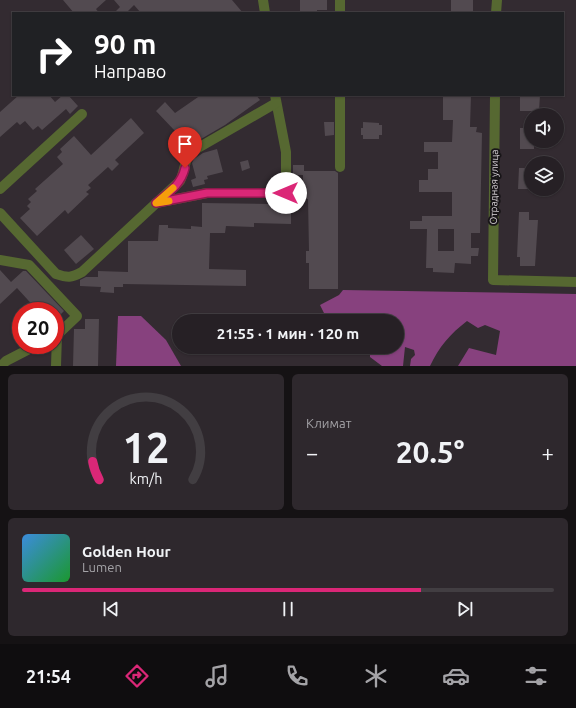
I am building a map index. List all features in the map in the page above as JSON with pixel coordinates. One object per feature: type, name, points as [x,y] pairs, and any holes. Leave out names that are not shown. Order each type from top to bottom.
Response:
[{"type":"street","points":[[263,0],[265,12]]},
{"type":"street","points":[[340,0],[340,12]]},
{"type":"street","points":[[496,12],[497,0]]},
{"type":"street","points":[[340,96],[340,167]]},
{"type":"street","name":"Отрадная улица","points":[[495,96],[493,280],[576,282]]},
{"type":"street","points":[[0,213],[56,274],[66,277],[74,276],[82,272],[156,203],[180,181],[183,174],[185,161],[191,152],[275,99],[286,152],[286,193],[207,193],[156,203]]},
{"type":"street","points":[[0,189],[82,114]]},
{"type":"street","points":[[0,260],[29,265],[64,302]]},
{"type":"street","points":[[64,302],[77,316],[64,328]]},
{"type":"street","points":[[1,366],[6,361],[20,354]]},
{"type":"street","points":[[56,354],[56,366]]},
{"type":"shaded area","points":[[343,290],[576,294],[576,366],[458,366],[469,348],[496,355],[500,331],[485,325],[478,328],[467,321],[446,341],[430,366],[410,366],[411,359],[415,355],[414,350],[405,347],[403,366],[382,366],[370,357],[370,354],[404,354],[404,314],[324,314],[320,305],[339,295]]},
{"type":"shaded area","points":[[118,316],[141,316],[166,340],[172,350],[172,354],[174,354],[181,366],[116,366]]},
{"type":"building","points":[[63,0],[106,0],[96,9],[98,12],[73,12]]},
{"type":"building","points":[[114,0],[232,0],[242,12],[140,12],[134,5],[127,12],[115,12],[120,7]]},
{"type":"building","points":[[300,0],[327,0],[327,10],[317,10],[317,12],[300,12]]},
{"type":"building","points":[[451,0],[473,0],[473,12],[451,12]]},
{"type":"building","points":[[18,96],[50,96],[55,102],[62,96],[69,96],[78,106],[70,114],[66,109],[42,130],[38,126],[33,130],[25,121],[20,125],[17,122],[0,137],[0,112]]},
{"type":"building","points":[[200,96],[257,96],[260,100],[225,125],[189,146],[183,139],[180,142],[172,133],[175,131],[156,111],[165,102],[175,113]]},
{"type":"building","points":[[443,96],[471,96],[470,127],[477,127],[476,132],[482,133],[480,233],[471,233],[471,248],[479,248],[478,256],[471,256],[471,264],[455,263],[454,273],[433,272],[433,268],[426,268],[427,229],[410,229],[410,221],[422,221],[422,216],[452,216],[452,192],[419,192],[419,180],[428,180],[428,169],[438,169],[438,152],[424,152],[424,142],[452,142],[453,120],[443,120]],"holes":[[[438,229],[454,229],[454,251],[438,251]]]},
{"type":"building","points":[[520,96],[540,96],[539,108],[524,108],[524,111],[520,111]]},
{"type":"building","points":[[131,118],[144,133],[115,160],[119,164],[112,171],[108,167],[88,185],[91,188],[86,192],[89,194],[68,214],[65,210],[37,236],[20,218],[30,209],[27,206],[31,202],[28,199],[37,191],[35,189],[63,164],[57,157],[62,152],[60,149],[74,136],[91,155]]},
{"type":"building","points":[[324,122],[334,122],[334,135],[325,136]]},
{"type":"building","points":[[363,122],[379,123],[379,125],[382,125],[382,135],[379,135],[379,139],[363,139],[363,135],[361,135],[361,128],[363,128]]},
{"type":"building","points":[[520,128],[524,128],[524,148],[534,149],[520,149]]},
{"type":"building","points":[[217,149],[223,172],[207,176],[208,179],[204,180],[205,184],[193,187],[191,180],[196,178],[192,163],[194,159],[203,153]]},
{"type":"building","points":[[248,160],[250,168],[242,171],[240,162]]},
{"type":"building","points":[[293,165],[304,165],[304,171],[335,171],[338,173],[338,289],[309,289],[309,263],[306,263],[306,251],[309,251],[308,199],[298,199],[298,192],[303,192],[303,175],[293,175]]},
{"type":"building","points":[[519,168],[524,168],[524,189],[518,189]]},
{"type":"building","points":[[270,202],[291,202],[291,224],[254,223],[254,227],[226,226],[225,233],[210,233],[209,269],[246,270],[246,286],[123,284],[123,287],[114,287],[114,293],[100,292],[101,287],[80,286],[80,280],[86,277],[98,277],[98,271],[128,272],[128,241],[158,241],[159,225],[168,225],[168,228],[191,229],[191,226],[202,227],[202,203],[270,204]]},
{"type":"building","points":[[519,212],[529,212],[529,220],[538,220],[535,266],[520,266],[520,257],[517,257]]},
{"type":"building","points":[[81,235],[94,249],[76,264],[64,250]]},
{"type":"building","points":[[0,270],[11,282],[23,271],[26,271],[55,302],[30,302],[17,288],[0,304]]},
{"type":"building","points":[[85,319],[99,319],[98,366],[73,366],[74,329],[85,329]]},
{"type":"slow traffic","points":[[169,201],[156,203],[173,188]]},
{"type":"route","points":[[185,168],[180,181],[156,203],[207,193],[286,193]]}]
